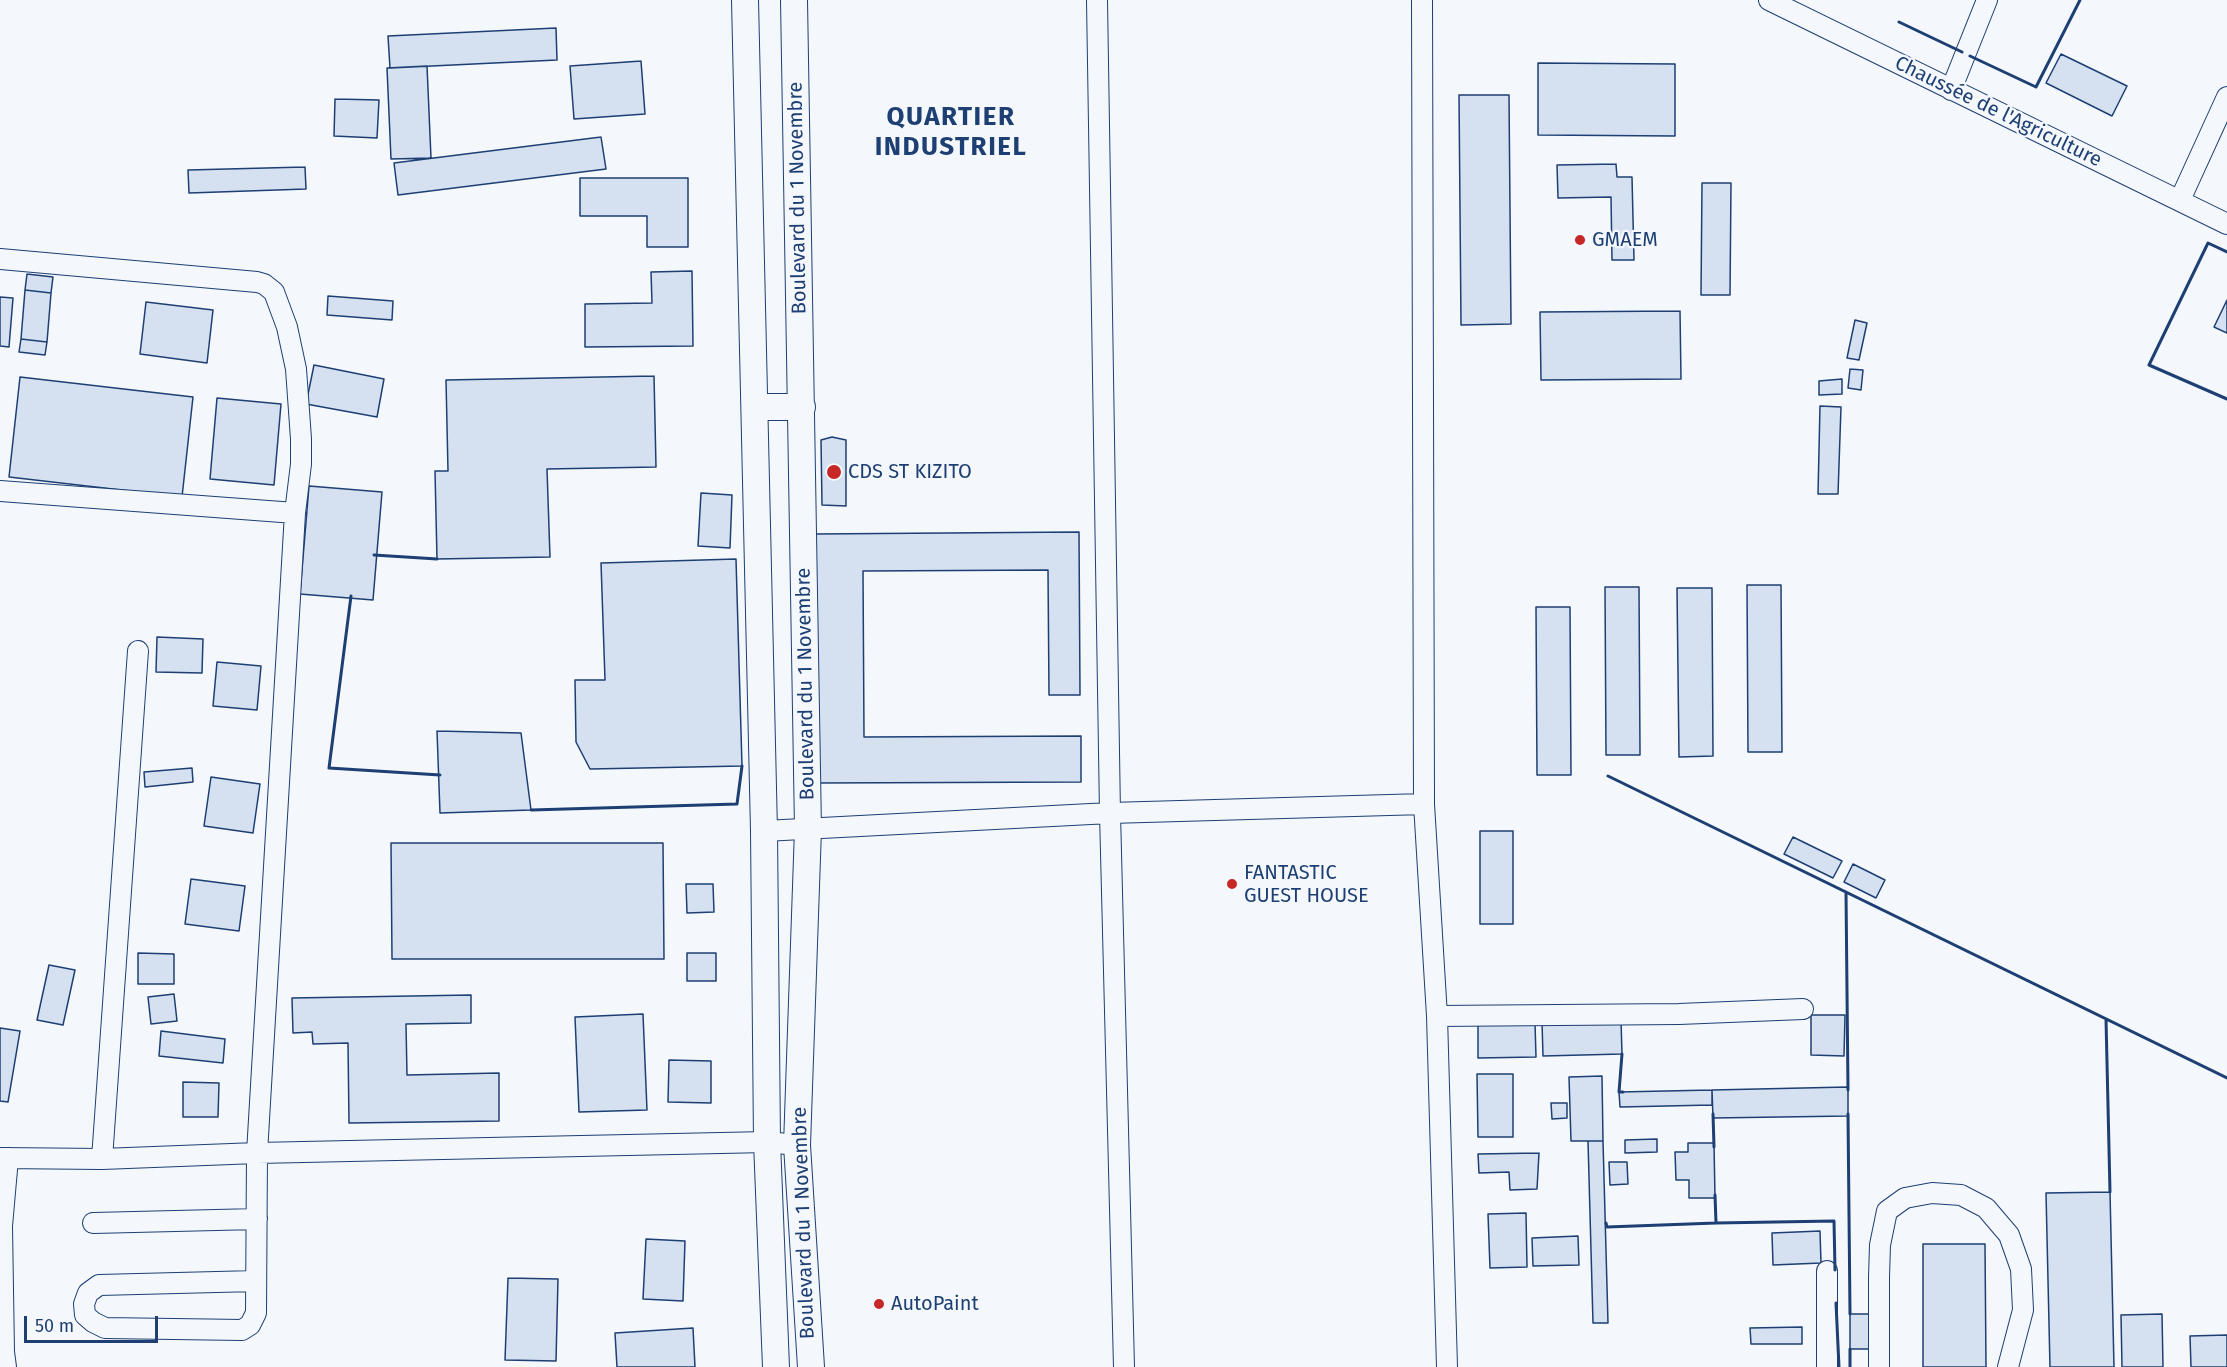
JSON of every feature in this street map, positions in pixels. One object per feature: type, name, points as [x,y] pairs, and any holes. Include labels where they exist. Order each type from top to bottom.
[{"type":"main road","name":"Boulevard du 1 Novembre","points":[[745,0],[764,831],[767,1142],[776,1367]]},
{"type":"main road","name":"Boulevard du 1 Novembre","points":[[794,0],[808,828],[797,1145],[811,1367]]},
{"type":"main road","points":[[755,407],[802,407]]},
{"type":"street","points":[[1097,0],[1110,813],[1124,1367]]},
{"type":"street","points":[[1422,0],[1424,804],[1437,1016],[1447,1367]]},
{"type":"street","name":"Chaussée de l'Agriculture","points":[[1769,0],[2227,224]]},
{"type":"street","points":[[1951,90],[1987,0]]},
{"type":"street","points":[[2180,200],[2227,97]]},
{"type":"street","points":[[0,259],[257,282],[274,292],[287,327],[296,369],[301,447],[295,513],[257,1153],[256,1313],[250,1325],[242,1330],[105,1328],[85,1315],[84,1304],[88,1293],[99,1285],[256,1281]]},
{"type":"street","points":[[0,491],[295,513]]},
{"type":"street","points":[[102,1159],[138,651]]},
{"type":"street","points":[[764,831],[1110,813],[1424,804]]},
{"type":"street","points":[[1437,1016],[1689,1013],[1803,1009]]},
{"type":"street","points":[[6,1367],[2,1226],[4,1158],[102,1159],[257,1153],[767,1142],[797,1145]]},
{"type":"street","points":[[1879,1367],[1879,1277],[1881,1245],[1887,1211],[1905,1198],[1932,1193],[1961,1195],[1986,1208],[2009,1235],[2021,1269],[2024,1310],[2008,1367]]},
{"type":"street","points":[[93,1223],[256,1219]]},
{"type":"street","points":[[1827,1271],[1827,1367]]},
{"type":"building","points":[[556,28],[557,60],[390,68],[388,36]]},
{"type":"building","points":[[2061,54],[2127,86],[2112,116],[2046,83]]},
{"type":"building","points":[[641,61],[645,114],[574,119],[570,66]]},
{"type":"building","points":[[1538,63],[1675,64],[1675,136],[1538,135]]},
{"type":"building","points":[[427,66],[431,158],[391,159],[387,68]]},
{"type":"building","points":[[1459,95],[1509,95],[1511,324],[1461,325]]},
{"type":"building","points":[[335,99],[379,100],[377,138],[334,136]]},
{"type":"building","points":[[601,137],[606,169],[398,195],[394,163]]},
{"type":"building","points":[[1616,164],[1617,177],[1632,177],[1634,260],[1612,260],[1611,197],[1558,198],[1557,165]]},
{"type":"building","points":[[305,167],[306,189],[189,193],[188,170]]},
{"type":"building","points":[[580,178],[688,178],[688,247],[647,247],[647,216],[580,216]]},
{"type":"building","points":[[1702,183],[1731,183],[1730,295],[1701,295]]},
{"type":"building","points":[[692,271],[693,346],[585,347],[585,304],[652,303],[651,272]]},
{"type":"building","points":[[27,274],[53,277],[51,293],[25,290]]},
{"type":"building","points":[[25,290],[51,293],[47,342],[21,339]]},
{"type":"building","points":[[328,296],[393,301],[392,320],[327,315]]},
{"type":"building","points":[[0,297],[13,298],[9,347],[0,346]]},
{"type":"building","points":[[2227,300],[2227,333],[2214,327]]},
{"type":"building","points":[[146,302],[213,310],[207,363],[140,354]]},
{"type":"building","points":[[1680,311],[1681,379],[1541,380],[1540,312]]},
{"type":"building","points":[[1855,320],[1867,323],[1859,360],[1847,358]]},
{"type":"building","points":[[21,339],[47,342],[45,355],[19,352]]},
{"type":"building","points":[[314,365],[384,379],[377,417],[306,404]]},
{"type":"building","points":[[1850,369],[1863,370],[1861,390],[1848,388]]},
{"type":"building","points":[[654,376],[656,467],[547,469],[550,557],[437,559],[435,471],[448,471],[446,380]]},
{"type":"building","points":[[20,377],[193,397],[182,497],[9,477]]},
{"type":"building","points":[[1842,379],[1842,394],[1819,395],[1819,381]]},
{"type":"building","points":[[217,398],[281,404],[274,485],[210,479]]},
{"type":"building","points":[[1820,406],[1841,407],[1838,494],[1818,494]]},
{"type":"building","name":"CDS ST KIZITO","points":[[832,437],[846,440],[846,506],[822,505],[821,440]]},
{"type":"building","points":[[309,486],[382,492],[373,600],[300,594]]},
{"type":"building","points":[[701,493],[732,495],[730,548],[698,546]]},
{"type":"building","points":[[1079,532],[1080,695],[1049,695],[1048,570],[863,571],[864,737],[1081,736],[1081,782],[818,783],[815,534]]},
{"type":"building","points":[[736,559],[742,766],[590,769],[576,742],[575,680],[605,680],[601,563]]},
{"type":"building","points":[[1747,585],[1781,585],[1782,752],[1748,752]]},
{"type":"building","points":[[1605,587],[1639,587],[1640,755],[1606,755]]},
{"type":"building","points":[[1677,588],[1712,588],[1713,756],[1679,757]]},
{"type":"building","points":[[1536,607],[1570,607],[1571,775],[1537,775]]},
{"type":"building","points":[[157,637],[203,639],[202,673],[156,672]]},
{"type":"building","points":[[217,662],[261,666],[257,710],[213,706]]},
{"type":"building","points":[[437,731],[521,733],[531,810],[440,813]]},
{"type":"building","points":[[192,768],[193,782],[145,787],[144,772]]},
{"type":"building","points":[[211,777],[260,784],[253,833],[204,826]]},
{"type":"building","points":[[1480,831],[1513,831],[1513,924],[1480,924]]},
{"type":"building","points":[[1793,837],[1842,861],[1833,878],[1784,854]]},
{"type":"building","points":[[391,843],[663,843],[664,959],[392,959]]},
{"type":"building","points":[[1853,864],[1885,880],[1876,898],[1844,882]]},
{"type":"building","points":[[191,879],[245,886],[239,931],[185,924]]},
{"type":"building","points":[[686,884],[713,884],[714,912],[687,913]]},
{"type":"building","points":[[138,953],[174,954],[174,984],[138,984]]},
{"type":"building","points":[[687,953],[716,953],[716,981],[687,981]]},
{"type":"building","points":[[49,965],[75,970],[63,1025],[37,1020]]},
{"type":"building","points":[[174,994],[177,1021],[151,1024],[148,997]]},
{"type":"building","points":[[471,995],[471,1023],[406,1024],[407,1075],[499,1073],[499,1121],[349,1123],[348,1043],[313,1044],[312,1032],[293,1033],[292,998]]},
{"type":"building","points":[[643,1014],[647,1110],[579,1112],[575,1017]]},
{"type":"building","points":[[1811,1015],[1845,1015],[1844,1056],[1811,1055]]},
{"type":"building","points":[[1621,1020],[1622,1054],[1543,1056],[1542,1022]]},
{"type":"building","points":[[1478,1023],[1535,1023],[1536,1057],[1478,1058]]},
{"type":"building","points":[[0,1028],[20,1031],[8,1102],[0,1101]]},
{"type":"building","points":[[161,1031],[225,1039],[223,1063],[159,1056]]},
{"type":"building","points":[[669,1060],[711,1061],[711,1103],[668,1102]]},
{"type":"building","points":[[1477,1074],[1513,1074],[1513,1137],[1478,1137]]},
{"type":"building","points":[[1602,1076],[1603,1141],[1571,1141],[1569,1077]]},
{"type":"building","points":[[183,1082],[219,1083],[218,1117],[183,1117]]},
{"type":"building","points":[[1848,1087],[1848,1116],[1713,1118],[1712,1090]]},
{"type":"building","points":[[1712,1090],[1712,1105],[1620,1107],[1619,1092]]},
{"type":"building","points":[[1551,1103],[1567,1103],[1567,1118],[1552,1119]]},
{"type":"building","points":[[1657,1139],[1657,1152],[1625,1153],[1625,1140]]},
{"type":"building","points":[[1588,1141],[1603,1141],[1608,1323],[1593,1323]]},
{"type":"building","points":[[1688,1143],[1714,1143],[1715,1198],[1689,1198],[1689,1180],[1676,1180],[1675,1152],[1688,1152]]},
{"type":"building","points":[[1539,1153],[1537,1189],[1510,1190],[1509,1172],[1479,1173],[1478,1154]]},
{"type":"building","points":[[1609,1162],[1627,1162],[1628,1184],[1610,1185]]},
{"type":"building","points":[[2110,1192],[2114,1367],[2050,1367],[2046,1193]]},
{"type":"building","points":[[1526,1213],[1527,1267],[1490,1268],[1488,1214]]},
{"type":"building","points":[[1820,1231],[1821,1263],[1773,1265],[1772,1233]]},
{"type":"building","points":[[1578,1236],[1579,1265],[1533,1266],[1532,1238]]},
{"type":"building","points":[[646,1239],[685,1241],[683,1301],[643,1299]]},
{"type":"building","points":[[1923,1244],[1985,1244],[1986,1367],[1923,1367]]},
{"type":"building","points":[[508,1278],[558,1279],[556,1361],[505,1360]]},
{"type":"building","points":[[1850,1314],[1873,1314],[1874,1349],[1850,1349]]},
{"type":"building","points":[[2162,1314],[2163,1367],[2122,1367],[2121,1315]]},
{"type":"building","points":[[1802,1327],[1802,1344],[1751,1344],[1750,1328]]},
{"type":"building","points":[[693,1328],[695,1367],[617,1367],[615,1333]]},
{"type":"building","points":[[2227,1335],[2227,1367],[2191,1367],[2190,1336]]},
{"type":"wall","points":[[1970,56],[2036,87],[2080,0]]},
{"type":"wall","points":[[1899,22],[1962,52]]},
{"type":"wall","points":[[2227,252],[2208,243],[2149,365],[2227,399]]},
{"type":"wall","points":[[374,555],[437,559]]},
{"type":"wall","points":[[351,596],[329,768],[440,775]]},
{"type":"wall","points":[[531,810],[737,804],[742,766]]},
{"type":"wall","points":[[1608,776],[2227,1078]]},
{"type":"wall","points":[[1846,892],[1848,1090]]},
{"type":"wall","points":[[2106,1019],[2110,1192]]},
{"type":"wall","points":[[1622,1054],[1619,1092],[1623,1092]]},
{"type":"wall","points":[[1713,1114],[1714,1147]]},
{"type":"wall","points":[[1848,1114],[1850,1314]]},
{"type":"wall","points":[[1715,1195],[1716,1223],[1834,1221],[1835,1270]]},
{"type":"wall","points":[[1606,1223],[1607,1227],[1716,1223]]},
{"type":"wall","points":[[1836,1303],[1839,1367]]},
{"type":"wall","points":[[1850,1349],[1850,1367]]},
{"type":"place","name":"GMAEM","points":[[1580,240]]},
{"type":"place","name":"CDS ST KIZITO","points":[[834,472]]},
{"type":"place","name":"FANTASTIC GUEST HOUSE","points":[[1232,884]]},
{"type":"place","name":"AutoPaint","points":[[879,1304]]},
{"type":"district","name":"QUARTIER INDUSTRIEL","points":[[951,133]]}]
